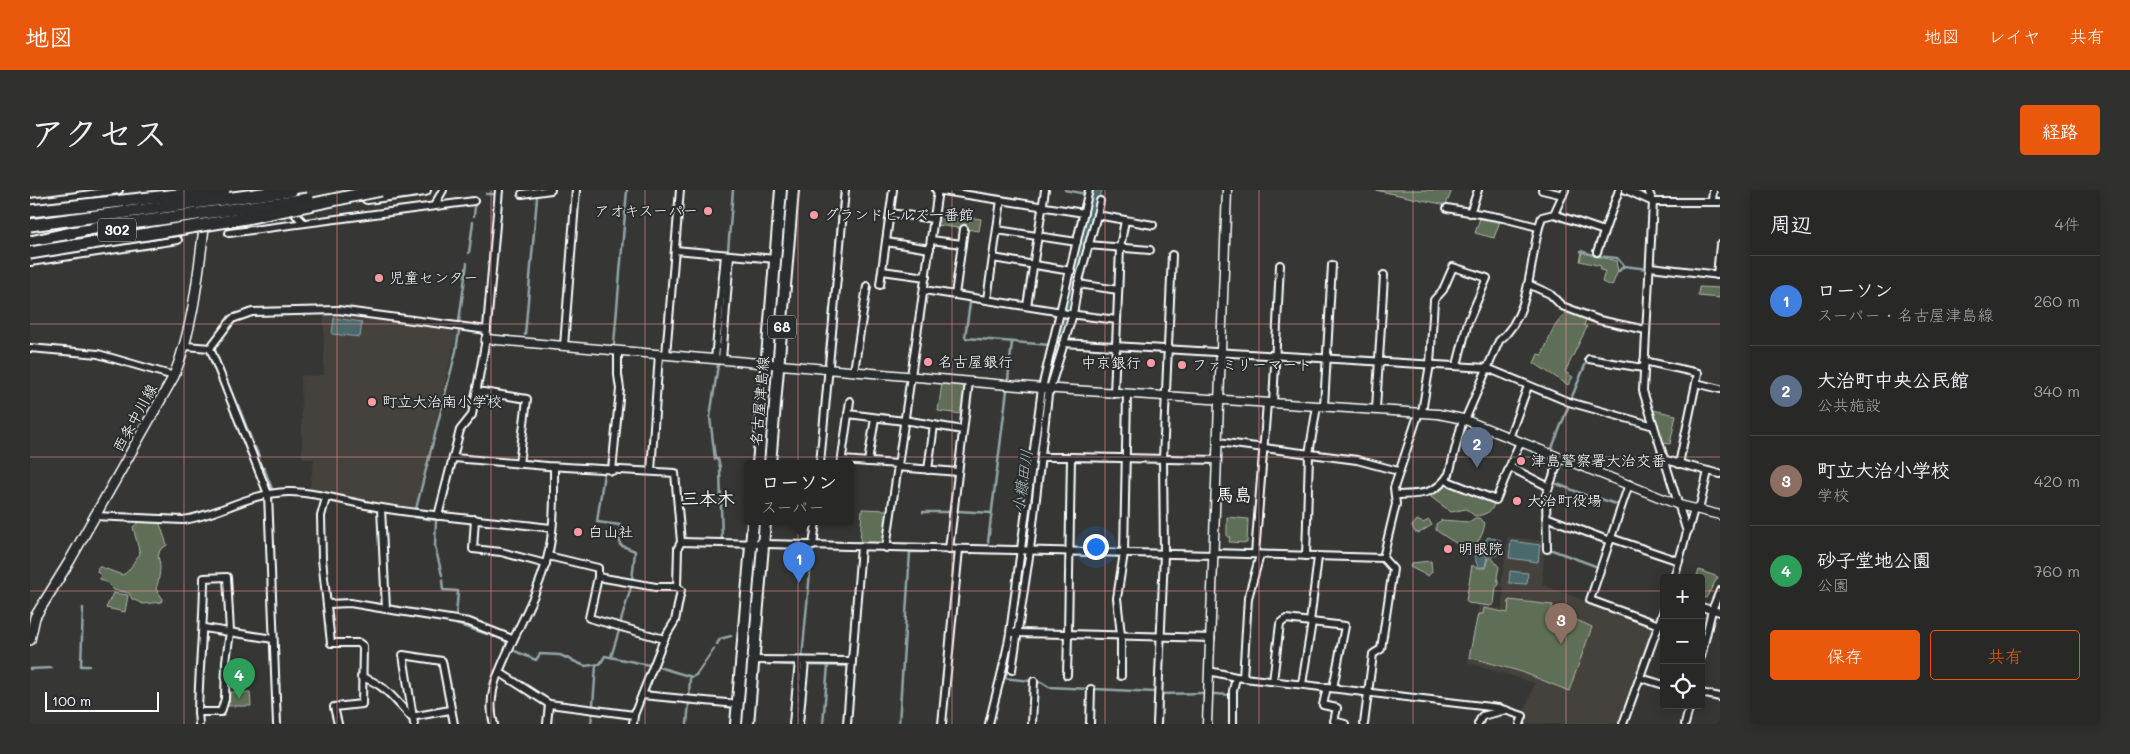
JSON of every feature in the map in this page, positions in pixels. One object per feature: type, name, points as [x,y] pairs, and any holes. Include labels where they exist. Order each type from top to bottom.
[{"type":"highway","points":[[30,211],[224,190]]},
{"type":"highway","points":[[30,224],[292,190]]},
{"type":"highway","points":[[30,237],[372,190]]},
{"type":"highway","points":[[30,253],[246,218],[381,190]]},
{"type":"highway","points":[[30,242],[94,228]]},
{"type":"main road","name":"302","points":[[30,218],[96,210],[208,192],[244,190]]},
{"type":"main road","name":"302","points":[[30,242],[426,190]]},
{"type":"main road","name":"名古屋津島線","points":[[758,460],[781,190]]},
{"type":"main road","name":"名古屋津島線","points":[[770,460],[793,190]]},
{"type":"main road","name":"西条中川線","points":[[30,640],[33,617],[94,516],[174,376],[186,346],[199,280],[208,192]]},
{"type":"main road","points":[[736,724],[753,525]]},
{"type":"main road","points":[[748,724],[765,525]]},
{"type":"street","points":[[30,202],[119,190]]},
{"type":"street","points":[[434,206],[443,190]]},
{"type":"street","points":[[438,516],[460,430],[472,415],[477,390],[487,334],[499,190]]},
{"type":"street","points":[[522,194],[551,190]]},
{"type":"street","points":[[564,346],[576,190]]},
{"type":"street","points":[[651,470],[680,190]]},
{"type":"street","points":[[820,460],[845,190]]},
{"type":"street","points":[[880,284],[893,190]]},
{"type":"street","points":[[886,548],[938,190],[1084,214]]},
{"type":"street","points":[[1027,306],[1045,190]]},
{"type":"street","points":[[1207,724],[1228,190]]},
{"type":"street","points":[[1470,213],[1478,190]]},
{"type":"street","points":[[1542,190],[1564,192],[1554,214]]},
{"type":"street","points":[[1596,252],[1619,190]]},
{"type":"street","points":[[1626,190],[1653,202],[1720,202]]},
{"type":"street","points":[[1648,190],[1653,202],[1643,390],[1688,532]]},
{"type":"street","points":[[1712,201],[1713,190]]},
{"type":"street","points":[[1012,670],[1014,633],[1041,457],[1046,388],[1063,343],[1071,271],[1089,192]]},
{"type":"street","points":[[69,197],[96,210]]},
{"type":"street","points":[[987,300],[1002,200]]},
{"type":"street","points":[[229,233],[474,201]]},
{"type":"street","points":[[1026,550],[1046,388],[1066,313],[1078,284],[1100,201]]},
{"type":"street","points":[[288,208],[304,223]]},
{"type":"street","points":[[1446,208],[1502,218],[1538,228]]},
{"type":"street","points":[[890,213],[934,219]]},
{"type":"street","points":[[1396,496],[1430,493],[1449,474],[1464,420],[1499,340],[1508,333],[1517,316],[1528,284],[1538,228],[1542,217],[1554,214],[1604,231]]},
{"type":"street","points":[[1097,215],[1153,225]]},
{"type":"street","points":[[1114,394],[1120,248],[1125,220]]},
{"type":"street","points":[[97,252],[137,228]]},
{"type":"street","points":[[955,295],[964,229]]},
{"type":"street","points":[[997,230],[1077,242]]},
{"type":"street","points":[[30,262],[178,240]]},
{"type":"street","points":[[931,240],[962,244]]},
{"type":"street","points":[[886,242],[930,248]]},
{"type":"street","points":[[1650,268],[1718,275],[1720,245]]},
{"type":"street","points":[[1088,246],[1150,250]]},
{"type":"street","points":[[675,250],[776,259]]},
{"type":"street","points":[[719,360],[728,255]]},
{"type":"street","points":[[1157,724],[1164,554],[1163,459],[1172,255]]},
{"type":"street","points":[[993,258],[1071,271]]},
{"type":"street","points":[[1234,724],[1233,691],[1240,677],[1248,598],[1257,555],[1263,448],[1275,355],[1280,265]]},
{"type":"street","points":[[1306,556],[1309,454],[1321,406],[1327,358],[1332,265]]},
{"type":"street","points":[[1383,558],[1396,504],[1394,488],[1398,470],[1420,412],[1430,364],[1434,300],[1443,290],[1453,267],[1487,278],[1468,322],[1457,366]]},
{"type":"street","points":[[882,271],[926,277]]},
{"type":"street","points":[[1376,409],[1384,275]]},
{"type":"street","points":[[1078,284],[1118,290]]},
{"type":"street","points":[[1528,284],[1550,294],[1562,306],[1599,320],[1646,330]]},
{"type":"street","points":[[854,372],[867,286]]},
{"type":"street","points":[[924,290],[1117,320]]},
{"type":"street","points":[[210,348],[232,319],[252,312],[338,310],[564,346],[1114,394],[1420,412],[1464,420],[1679,505],[1720,515]]},
{"type":"street","points":[[1063,343],[1487,368],[1569,402],[1654,426]]},
{"type":"street","points":[[186,346],[210,348]]},
{"type":"street","points":[[30,348],[98,354],[174,376]]},
{"type":"street","points":[[210,348],[268,494],[277,724]]},
{"type":"street","points":[[612,470],[620,389],[618,351]]},
{"type":"street","points":[[1589,359],[1644,364],[1698,373],[1679,464]]},
{"type":"street","points":[[949,549],[969,382]]},
{"type":"street","points":[[1696,383],[1720,388]]},
{"type":"street","points":[[1509,438],[1528,386]]},
{"type":"street","points":[[477,390],[526,399],[519,464]]},
{"type":"street","points":[[1121,676],[1121,635],[1117,598],[1124,553],[1127,394]]},
{"type":"street","points":[[841,460],[850,401]]},
{"type":"street","points":[[848,414],[964,430]]},
{"type":"street","points":[[868,462],[875,418]]},
{"type":"street","points":[[928,470],[934,425]]},
{"type":"street","points":[[1218,442],[1357,460],[1398,470]]},
{"type":"street","points":[[1445,480],[1496,500],[1520,442]]},
{"type":"street","points":[[1041,457],[1217,460]]},
{"type":"street","points":[[1067,675],[1071,457]]},
{"type":"street","points":[[454,458],[554,467],[651,470],[675,473],[681,542],[678,548],[677,588]]},
{"type":"street","points":[[1547,549],[1546,495],[1560,458]]},
{"type":"street","points":[[1666,460],[1720,474]]},
{"type":"street","points":[[854,462],[958,472]]},
{"type":"street","points":[[494,724],[491,715],[495,680],[512,638],[530,606],[548,556],[554,467]]},
{"type":"street","points":[[1510,467],[1549,487]]},
{"type":"street","points":[[1675,574],[1708,471]]},
{"type":"street","points":[[1629,484],[1590,600],[1659,625]]},
{"type":"street","points":[[94,516],[182,520],[195,518],[239,501],[268,494],[291,492],[438,516],[551,528]]},
{"type":"street","points":[[326,498],[320,518],[322,559],[331,643],[359,643],[363,646],[362,704],[334,707],[338,724]]},
{"type":"street","points":[[381,508],[386,608]]},
{"type":"street","points":[[1546,517],[1679,561]]},
{"type":"street","points":[[475,519],[473,549],[501,552],[546,564]]},
{"type":"street","points":[[814,546],[816,525]]},
{"type":"street","points":[[681,542],[1383,558],[1393,569],[1381,649],[1374,654],[1364,724]]},
{"type":"street","points":[[847,724],[862,547]]},
{"type":"street","points":[[942,724],[959,549]]},
{"type":"street","points":[[548,556],[598,568],[598,577],[589,618],[664,639]]},
{"type":"street","points":[[1302,684],[1318,557]]},
{"type":"street","points":[[198,712],[221,712],[225,699],[226,661],[230,632],[227,577],[204,578],[204,628],[200,656],[198,712],[199,724]]},
{"type":"street","points":[[598,577],[656,588],[677,588],[681,590],[678,612],[664,639],[634,715],[633,724]]},
{"type":"street","points":[[1705,640],[1712,610],[1720,591]]},
{"type":"street","points":[[328,604],[350,603],[468,622],[512,638]]},
{"type":"street","points":[[1705,608],[1720,612]]},
{"type":"street","points":[[1273,681],[1280,624],[1286,619],[1345,626],[1330,688],[1323,705],[1337,708],[1334,721],[1345,724]]},
{"type":"street","points":[[1623,724],[1661,619]]},
{"type":"street","points":[[204,628],[273,639]]},
{"type":"street","points":[[1014,633],[1161,635],[1211,638]]},
{"type":"street","points":[[989,724],[1000,678],[1014,633]]},
{"type":"street","points":[[414,724],[411,717],[403,654],[442,661],[454,724]]},
{"type":"street","points":[[753,660],[852,661]]},
{"type":"street","points":[[793,724],[802,661]]},
{"type":"street","points":[[799,724],[802,661]]},
{"type":"street","points":[[1209,671],[1240,677],[1506,710],[1523,716],[1520,724]]},
{"type":"street","points":[[499,672],[549,704],[634,715]]},
{"type":"street","points":[[361,677],[374,680],[385,688],[411,717]]},
{"type":"street","points":[[1641,678],[1660,684]]},
{"type":"street","points":[[1032,724],[1034,681]]},
{"type":"street","points":[[1090,724],[1092,690]]},
{"type":"street","points":[[1705,694],[1720,697]]},
{"type":"street","points":[[642,695],[737,704]]},
{"type":"street","points":[[547,724],[549,704]]},
{"type":"street","points":[[1685,724],[1689,709]]},
{"type":"street","points":[[411,717],[450,710]]},
{"type":"street","points":[[1478,724],[1482,716],[1506,710]]},
{"type":"shaded area","name":"町立大治南小学校","points":[[324,313],[370,317],[370,319],[443,329],[457,333],[415,509],[309,493],[314,459],[302,458],[301,376],[324,375]]},
{"type":"shaded area","points":[[1508,537],[1545,541],[1542,585],[1655,626],[1621,724],[1522,724],[1535,683],[1468,663],[1479,605],[1502,609],[1504,587],[1501,586]]},
{"type":"green space","points":[[1375,190],[1452,190],[1446,205]]},
{"type":"green space","points":[[939,213],[981,219],[979,231],[937,225]]},
{"type":"green space","points":[[1480,218],[1500,221],[1494,238],[1475,233]]},
{"type":"green space","points":[[1582,252],[1616,261],[1618,271],[1612,286],[1602,282],[1605,271],[1600,270],[1601,266],[1580,261]]},
{"type":"green space","points":[[1699,287],[1720,288],[1720,298],[1698,296]]},
{"type":"green space","points":[[1566,312],[1587,318],[1584,325],[1587,327],[1565,372],[1573,377],[1568,385],[1534,363],[1538,354],[1542,355],[1554,327]]},
{"type":"green space","points":[[942,384],[964,386],[961,414],[938,411]]},
{"type":"green space","points":[[1653,410],[1676,415],[1670,444],[1662,443]]},
{"type":"green space","points":[[1447,483],[1494,503],[1492,509],[1482,515],[1475,516],[1466,509],[1451,512],[1431,497],[1432,494]]},
{"type":"green space","points":[[862,509],[889,510],[884,542],[881,544],[860,544]]},
{"type":"green space","points":[[1227,517],[1248,519],[1247,543],[1229,542],[1230,537],[1227,537]]},
{"type":"green space","points":[[1479,518],[1485,523],[1480,538],[1470,550],[1436,530],[1436,524],[1442,520],[1469,522]]},
{"type":"green space","points":[[1417,520],[1423,523],[1429,520],[1432,525],[1419,533],[1415,532],[1412,526]]},
{"type":"green space","points":[[140,521],[159,521],[167,545],[160,550],[158,557],[160,568],[156,589],[163,599],[161,602],[143,604],[132,599],[129,593],[114,590],[100,579],[101,575],[97,572],[98,567],[122,575],[128,571],[140,554],[133,527]]},
{"type":"green space","points":[[1488,558],[1492,558],[1499,567],[1497,577],[1499,585],[1496,587],[1494,604],[1490,606],[1468,603],[1466,601],[1472,565],[1477,568],[1485,568]]},
{"type":"green space","points":[[1431,561],[1432,572],[1428,576],[1410,567],[1411,563]]},
{"type":"green space","points":[[1699,570],[1718,577],[1706,598],[1705,574],[1698,574]]},
{"type":"green space","points":[[113,593],[128,595],[125,612],[106,608]]},
{"type":"green space","points":[[1509,600],[1553,605],[1549,615],[1570,622],[1572,618],[1592,627],[1569,691],[1522,672],[1469,657],[1478,614],[1483,614],[1484,608],[1508,613]]},
{"type":"green space","points":[[228,692],[250,692],[251,706],[228,706]]},
{"type":"water","points":[[1092,190],[1102,190],[1085,244],[1069,316],[1048,387],[1045,386],[1064,315]]},
{"type":"water","points":[[334,318],[362,322],[360,337],[332,334]]},
{"type":"water","points":[[1488,537],[1500,540],[1500,551],[1497,555],[1487,556],[1485,567],[1478,567],[1474,556]]},
{"type":"water","points":[[1511,541],[1540,545],[1538,562],[1509,558]]},
{"type":"water","points":[[1510,571],[1528,573],[1527,584],[1509,583]]},
{"type":"waterway","points":[[614,344],[627,190]]},
{"type":"waterway","points":[[728,251],[733,190]]},
{"type":"waterway","points":[[836,247],[841,190]]},
{"type":"waterway","points":[[1065,190],[1086,194]]},
{"type":"waterway","points":[[486,194],[493,194]]},
{"type":"waterway","points":[[525,335],[537,198]]},
{"type":"waterway","points":[[474,216],[475,206]]},
{"type":"waterway","points":[[469,253],[473,222]]},
{"type":"waterway","points":[[1581,251],[1596,256],[1617,258],[1624,266]]},
{"type":"waterway","points":[[834,267],[835,255]]},
{"type":"waterway","points":[[459,321],[467,263]]},
{"type":"waterway","points":[[1619,271],[1624,266],[1648,269]]},
{"type":"waterway","points":[[833,277],[834,273]]},
{"type":"waterway","points":[[1694,275],[1720,278]]},
{"type":"waterway","points":[[832,290],[833,282]]},
{"type":"waterway","points":[[970,303],[966,338],[1050,345]]},
{"type":"waterway","points":[[829,321],[830,309]]},
{"type":"waterway","points":[[416,509],[456,351],[459,331]]},
{"type":"waterway","points":[[825,364],[828,331]]},
{"type":"waterway","points":[[1008,380],[1012,342]]},
{"type":"waterway","points":[[1461,361],[1465,346]]},
{"type":"waterway","points":[[615,357],[617,386]]},
{"type":"waterway","points":[[1560,395],[1571,399],[1586,363]]},
{"type":"waterway","points":[[718,365],[710,417],[715,459],[718,459],[720,467],[722,541]]},
{"type":"waterway","points":[[823,395],[825,374]]},
{"type":"waterway","points":[[988,542],[1007,390]]},
{"type":"waterway","name":"小糠田川","points":[[1003,679],[1008,671],[1025,559],[1045,391]]},
{"type":"waterway","points":[[238,405],[252,441]]},
{"type":"waterway","points":[[1552,448],[1569,405]]},
{"type":"waterway","points":[[608,467],[613,434]]},
{"type":"waterway","points":[[255,447],[259,456]]},
{"type":"waterway","points":[[264,468],[272,489]]},
{"type":"waterway","points":[[604,473],[597,522],[620,525],[620,545],[635,551],[632,581]]},
{"type":"waterway","points":[[1557,484],[1598,500],[1598,498],[1619,505]]},
{"type":"waterway","points":[[958,511],[992,513]]},
{"type":"waterway","points":[[923,512],[950,512]]},
{"type":"waterway","points":[[414,517],[436,520],[435,546],[442,575]]},
{"type":"waterway","points":[[1552,550],[1598,567]]},
{"type":"waterway","points":[[802,658],[812,551]]},
{"type":"waterway","points":[[899,724],[910,552],[924,552]]},
{"type":"waterway","points":[[940,553],[955,553]]},
{"type":"waterway","points":[[963,553],[972,553]]},
{"type":"waterway","points":[[982,553],[1001,553]]},
{"type":"waterway","points":[[1008,553],[1019,553]]},
{"type":"waterway","points":[[442,580],[443,590],[458,591],[456,616]]},
{"type":"waterway","points":[[620,624],[632,584]]},
{"type":"waterway","points":[[83,608],[81,666],[89,666]]},
{"type":"waterway","points":[[456,624],[487,634]]},
{"type":"waterway","points":[[611,657],[620,627]]},
{"type":"waterway","points":[[717,644],[720,639],[731,636]]},
{"type":"waterway","points":[[499,638],[506,641],[506,647]]},
{"type":"waterway","points":[[510,649],[536,660],[540,654],[560,655],[585,666],[600,664],[605,656],[649,665]]},
{"type":"waterway","points":[[655,666],[692,677],[696,675],[714,649]]},
{"type":"waterway","points":[[767,664],[795,665]]},
{"type":"waterway","points":[[808,665],[850,666]]},
{"type":"waterway","points":[[823,724],[828,665]]},
{"type":"waterway","points":[[593,705],[596,666]]},
{"type":"waterway","points":[[30,669],[52,668]]},
{"type":"waterway","points":[[689,697],[690,677]]},
{"type":"waterway","points":[[1003,678],[1031,681]]},
{"type":"waterway","points":[[1036,683],[1041,682],[1049,687],[1090,689]]},
{"type":"waterway","points":[[1095,689],[1155,692]]},
{"type":"waterway","points":[[1161,694],[1203,693]]},
{"type":"waterway","points":[[1214,694],[1231,695]]},
{"type":"waterway","name":"小糠田川","points":[[992,724],[998,701]]},
{"type":"waterway","points":[[687,724],[689,703]]},
{"type":"waterway","points":[[591,724],[592,714]]},
{"type":"place","name":"アオキスーパー","points":[[708,211]]},
{"type":"place","name":"グランドヒルズ一番館","points":[[814,215]]},
{"type":"place","name":"児童センター","points":[[379,278]]},
{"type":"place","name":"名古屋銀行","points":[[928,362]]},
{"type":"place","name":"中京銀行","points":[[1151,363]]},
{"type":"place","name":"ファミリーマート","points":[[1182,365]]},
{"type":"place","name":"町立大治南小学校","points":[[372,402]]},
{"type":"place","name":"津島警察署大治交番","points":[[1521,461]]},
{"type":"place","name":"大治町中央公民館","points":[[1477,468]]},
{"type":"place","name":"大治町役場","points":[[1517,501]]},
{"type":"place","name":"白山社","points":[[578,532]]},
{"type":"place","name":"明眼院","points":[[1448,549]]},
{"type":"place","name":"ローソン","points":[[799,583]]},
{"type":"place","name":"町立大治小学校","points":[[1561,644]]},
{"type":"place","name":"砂子堂地公園","points":[[239,699]]},
{"type":"district","name":"馬島","points":[[1234,495]]},
{"type":"district","name":"三本木","points":[[708,499]]}]
